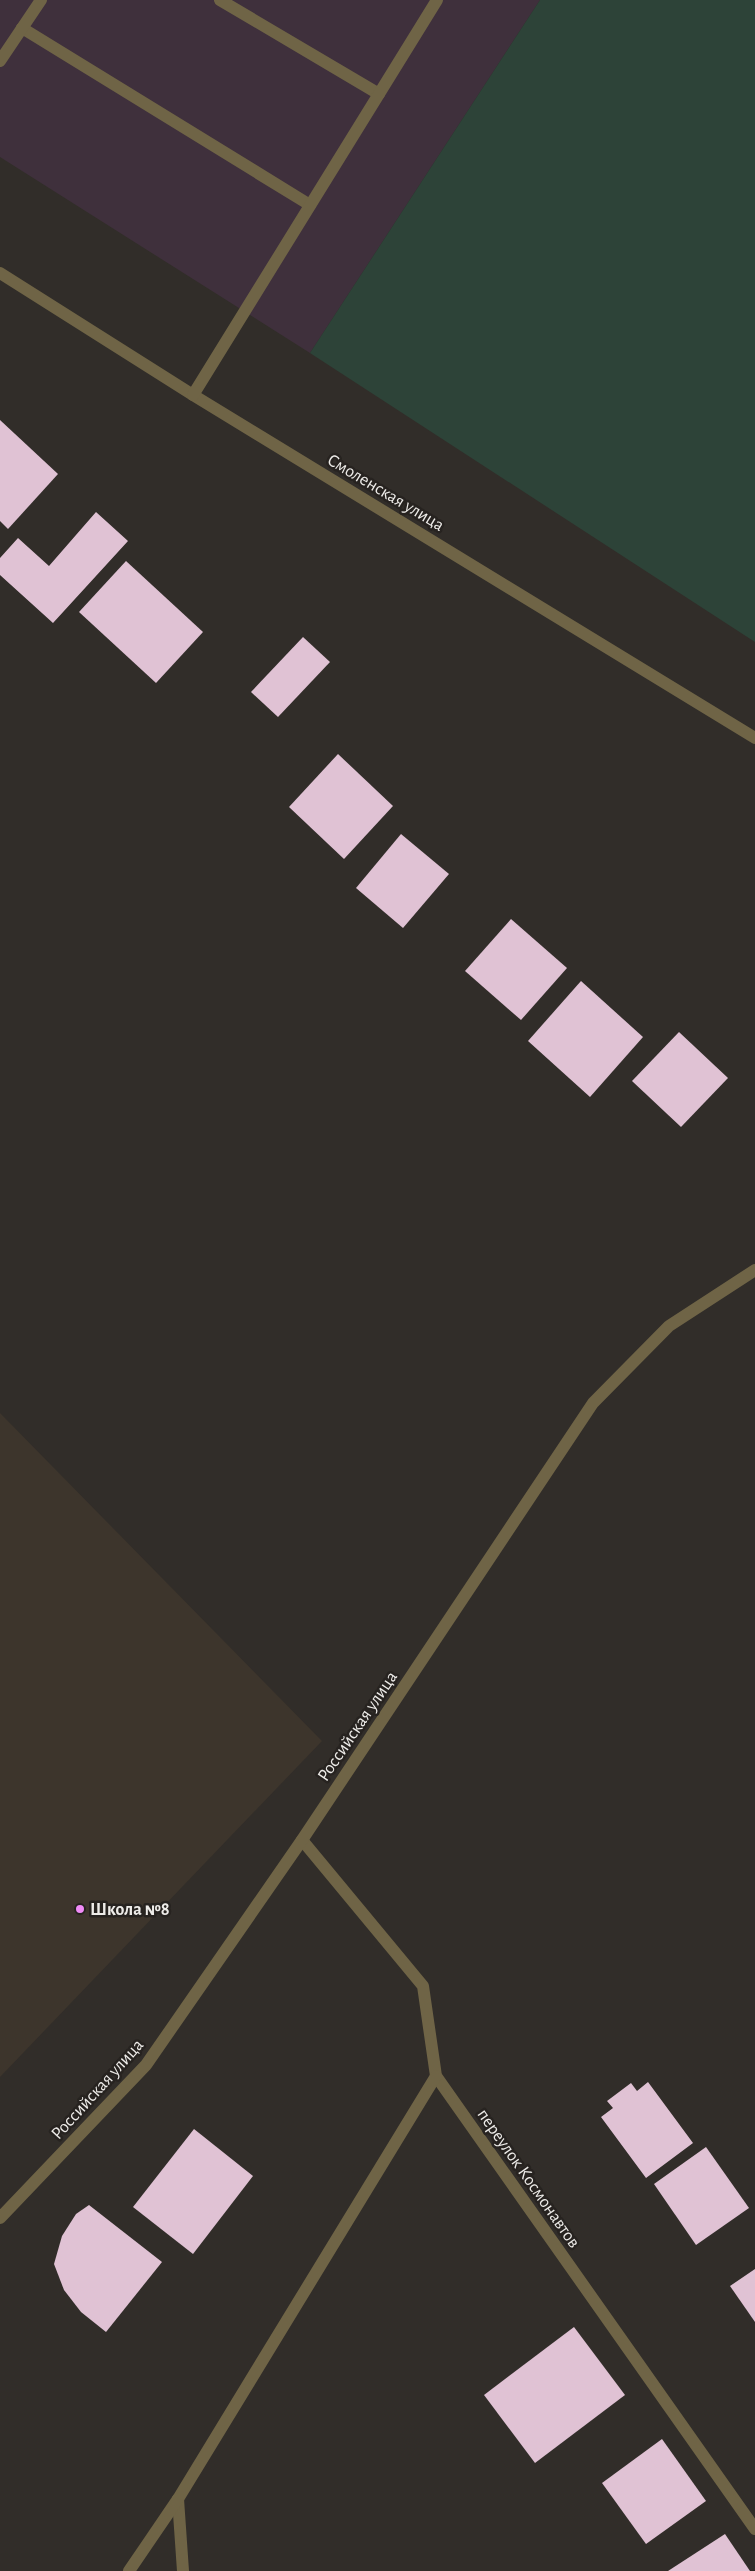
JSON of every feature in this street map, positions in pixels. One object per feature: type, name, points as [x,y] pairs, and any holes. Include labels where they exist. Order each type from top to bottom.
[{"type":"street","points":[[0,61],[41,0]]},
{"type":"street","points":[[220,0],[379,94]]},
{"type":"street","points":[[193,395],[437,0]]},
{"type":"street","points":[[22,28],[310,205]]},
{"type":"street","name":"Смоленская улица","points":[[0,273],[193,395],[755,738]]},
{"type":"street","name":"Российская улица","points":[[0,2218],[146,2065],[302,1840],[593,1403],[669,1326],[755,1270]]},
{"type":"street","name":"переулок Космонавтов","points":[[302,1840],[423,1986],[436,2076],[755,2529]]},
{"type":"street","points":[[128,2571],[178,2499],[436,2076]]},
{"type":"street","points":[[178,2499],[182,2571]]},
{"type":"shaded area","points":[[0,0],[540,0],[310,353],[0,157]]},
{"type":"shaded area","name":"Школа №8","points":[[0,1413],[322,1741],[0,2077]]},
{"type":"green space","points":[[540,0],[755,0],[755,642],[310,353]]},
{"type":"building","points":[[0,420],[58,474],[8,529],[0,521]]},
{"type":"building","points":[[96,512],[128,541],[53,623],[0,575],[0,558],[18,538],[49,566]]},
{"type":"building","points":[[126,561],[203,632],[156,683],[79,612]]},
{"type":"building","points":[[303,637],[330,662],[278,717],[251,692]]},
{"type":"building","points":[[338,754],[393,806],[344,859],[289,807]]},
{"type":"building","points":[[401,834],[449,874],[403,928],[356,888]]},
{"type":"building","points":[[511,919],[567,968],[521,1020],[465,971]]},
{"type":"building","points":[[581,981],[643,1037],[590,1097],[528,1041]]},
{"type":"building","points":[[679,1032],[728,1078],[681,1127],[632,1081]]},
{"type":"building","points":[[648,2082],[693,2143],[646,2178],[601,2117],[613,2108],[607,2101],[631,2083],[637,2091]]},
{"type":"building","points":[[194,2129],[253,2176],[193,2254],[133,2207]]},
{"type":"building","points":[[706,2147],[749,2208],[696,2245],[654,2184]]},
{"type":"building","points":[[89,2205],[162,2262],[106,2332],[81,2312],[64,2290],[54,2264],[62,2236],[76,2214]]},
{"type":"building","points":[[755,2269],[755,2322],[730,2286]]},
{"type":"building","points":[[574,2327],[625,2395],[535,2463],[484,2395]]},
{"type":"building","points":[[662,2439],[706,2501],[646,2544],[602,2483]]},
{"type":"building","points":[[725,2534],[750,2571],[668,2571]]},
{"type":"place","name":"Школа №8","points":[[80,1909]]}]
